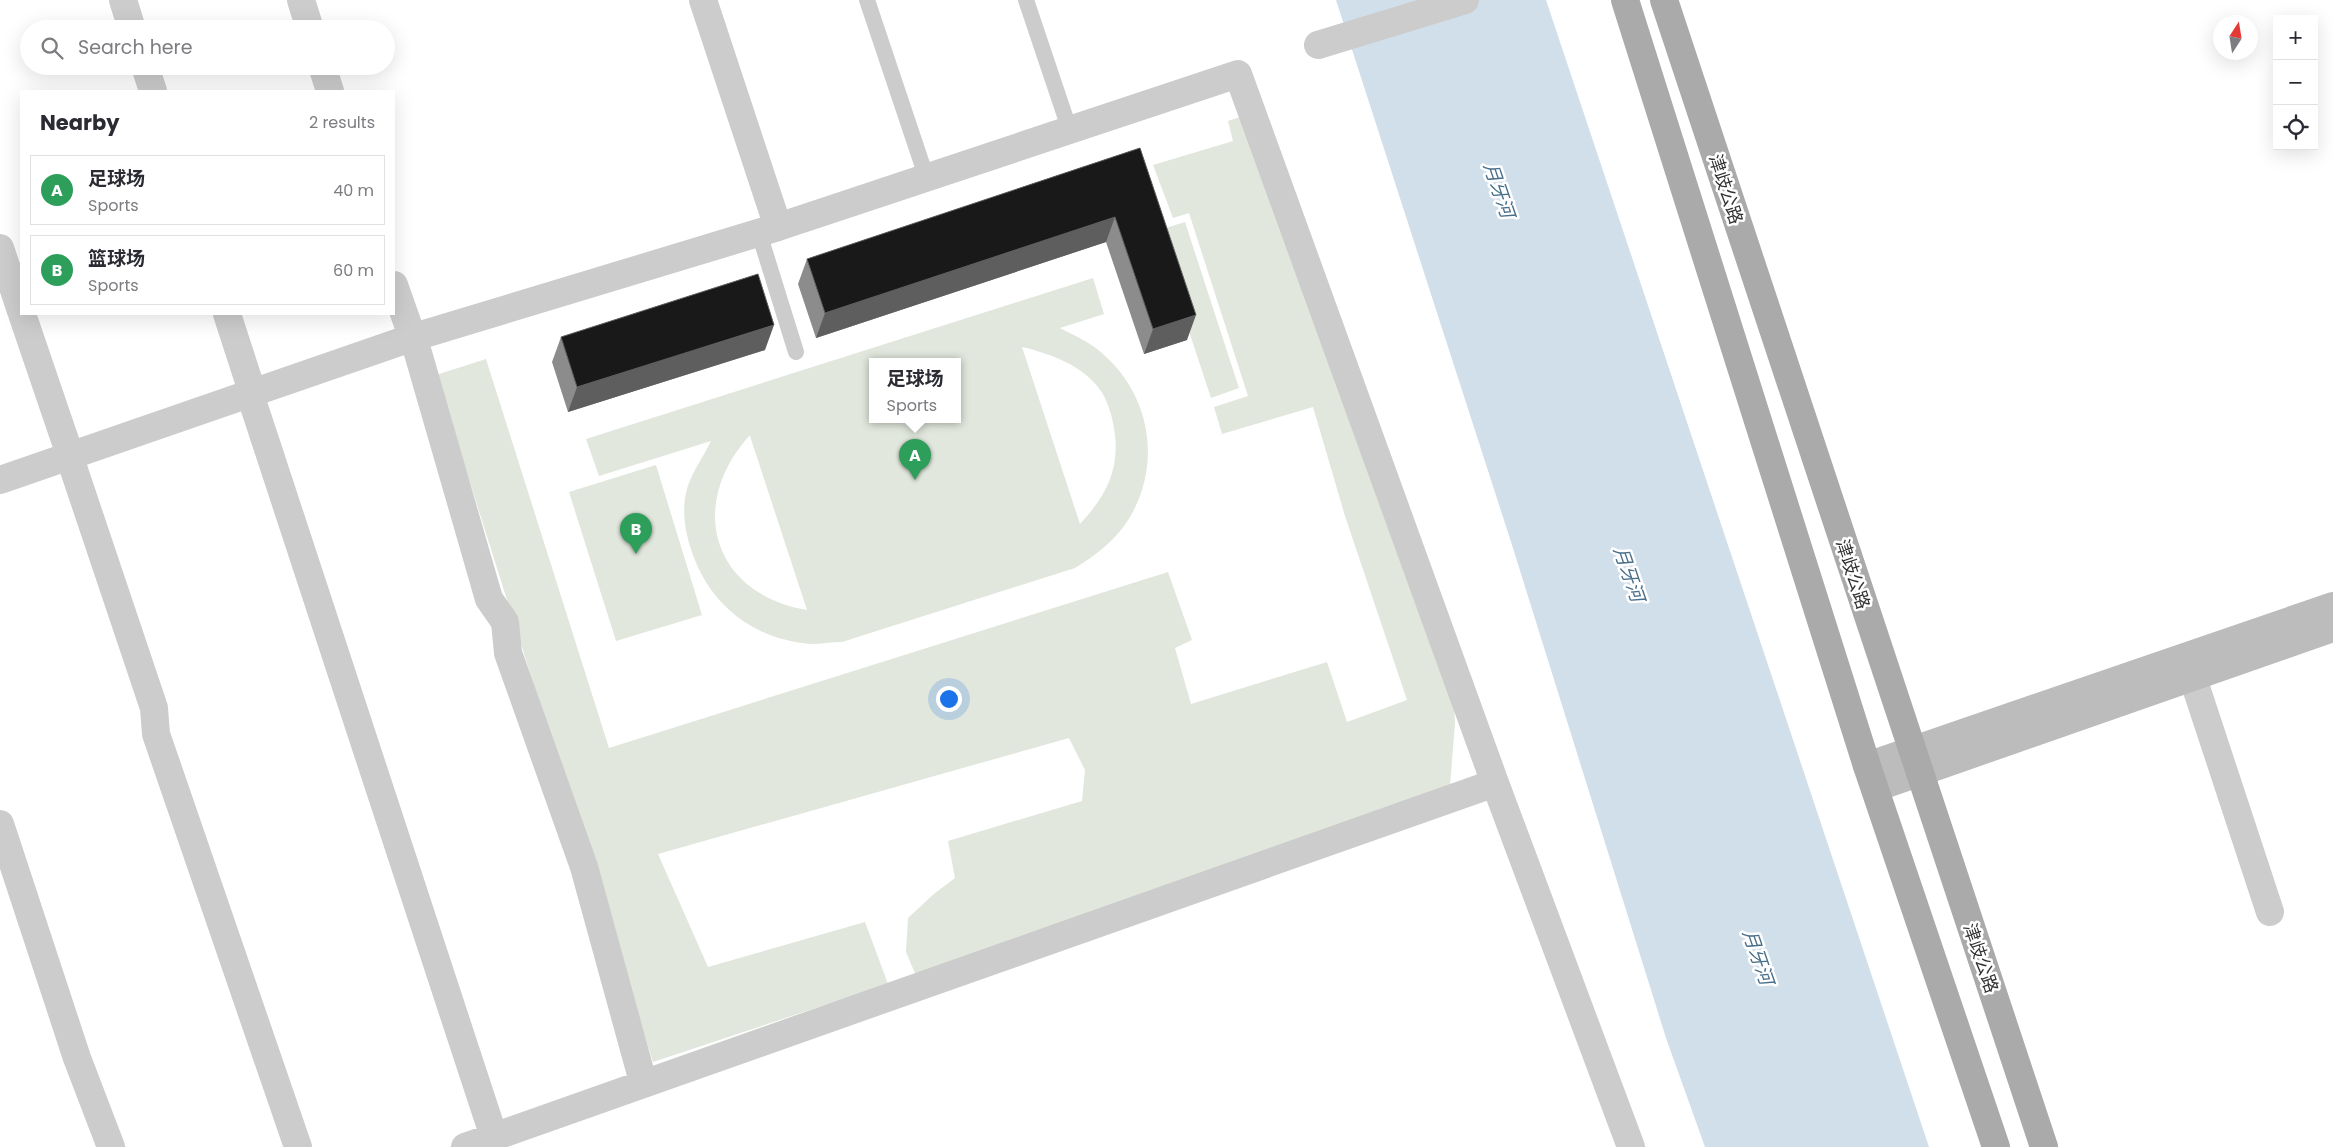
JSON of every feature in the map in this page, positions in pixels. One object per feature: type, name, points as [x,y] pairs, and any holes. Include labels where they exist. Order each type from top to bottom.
[{"type":"main road","points":[[1625,0],[1871,777],[1996,1147]]},
{"type":"main road","name":"津歧公路","points":[[1664,0],[2044,1147]]},
{"type":"main road","points":[[1871,777],[2190,666],[2333,606]]},
{"type":"main road","points":[[2190,666],[2333,628]]},
{"type":"street","points":[[123,0],[129,20]]},
{"type":"street","points":[[301,0],[307,20]]},
{"type":"street","points":[[703,0],[769,230]]},
{"type":"street","points":[[1318,45],[1464,0]]},
{"type":"street","points":[[0,480],[411,338],[769,230],[1238,74],[1495,783],[1631,1147]]},
{"type":"street","points":[[148,75],[153,90]]},
{"type":"street","points":[[325,75],[330,90]]},
{"type":"street","points":[[0,248],[20,307]]},
{"type":"street","points":[[395,288],[411,338],[418,353],[490,599],[505,622],[508,653],[584,868],[642,1078],[641,1085]]},
{"type":"street","points":[[23,315],[68,449],[67,457],[74,468],[154,708],[156,734],[298,1147]]},
{"type":"street","points":[[227,315],[250,384],[250,394],[494,1137]]},
{"type":"street","points":[[2190,666],[2270,912]]},
{"type":"street","points":[[465,1147],[1495,783]]},
{"type":"street","points":[[0,824],[77,1058],[110,1147]]},
{"type":"lane","points":[[867,0],[927,179]]},
{"type":"lane","points":[[1026,0],[1070,131]]},
{"type":"lane","points":[[769,230],[796,352]]},
{"type":"shaded area","points":[[1243,116],[1453,691],[1455,723],[1449,799],[917,978],[906,952],[908,918],[935,893],[955,878],[948,841],[1082,801],[1085,770],[1069,738],[658,854],[708,967],[865,922],[888,984],[653,1062],[436,375],[486,359],[609,748],[1168,572],[1192,640],[1175,648],[1191,704],[1327,662],[1347,722],[1407,700],[1345,516],[1313,407],[1222,434],[1214,407],[1248,396],[1189,213],[1173,218],[1153,165],[1233,141],[1228,121]]},
{"type":"shaded area","points":[[1185,222],[1239,388],[1211,398],[1156,231]]},
{"type":"shaded area","points":[[1093,278],[1104,314],[1060,328],[1093,346],[1103,354],[1132,389],[1141,409],[1146,430],[1148,452],[1146,474],[1140,496],[1125,525],[1106,546],[1075,568],[842,642],[811,644],[790,641],[752,627],[721,602],[699,569],[687,535],[684,514],[685,500],[690,479],[711,441],[599,476],[586,439]],"holes":[[[1022,347],[1055,357],[1076,367],[1094,382],[1101,391],[1110,411],[1115,438],[1114,466],[1105,490],[1090,513],[1080,524]],[[750,436],[807,610],[775,601],[749,586],[731,566],[719,543],[715,517],[719,490],[730,463]]]},
{"type":"shaded area","points":[[656,465],[702,615],[616,641],[569,492]]},
{"type":"water","name":"月牙河","points":[[1336,0],[1546,0],[1929,1147],[1705,1147],[1666,1038],[1512,545]]},
{"type":"building","points":[[1140,148],[1196,315],[1153,329],[1115,217],[825,313],[807,259]]},
{"type":"building","points":[[758,274],[774,325],[577,387],[561,337]]},
{"type":"place","name":"足球场","points":[[915,480]]},
{"type":"place","name":"篮球场","points":[[636,554]]}]
